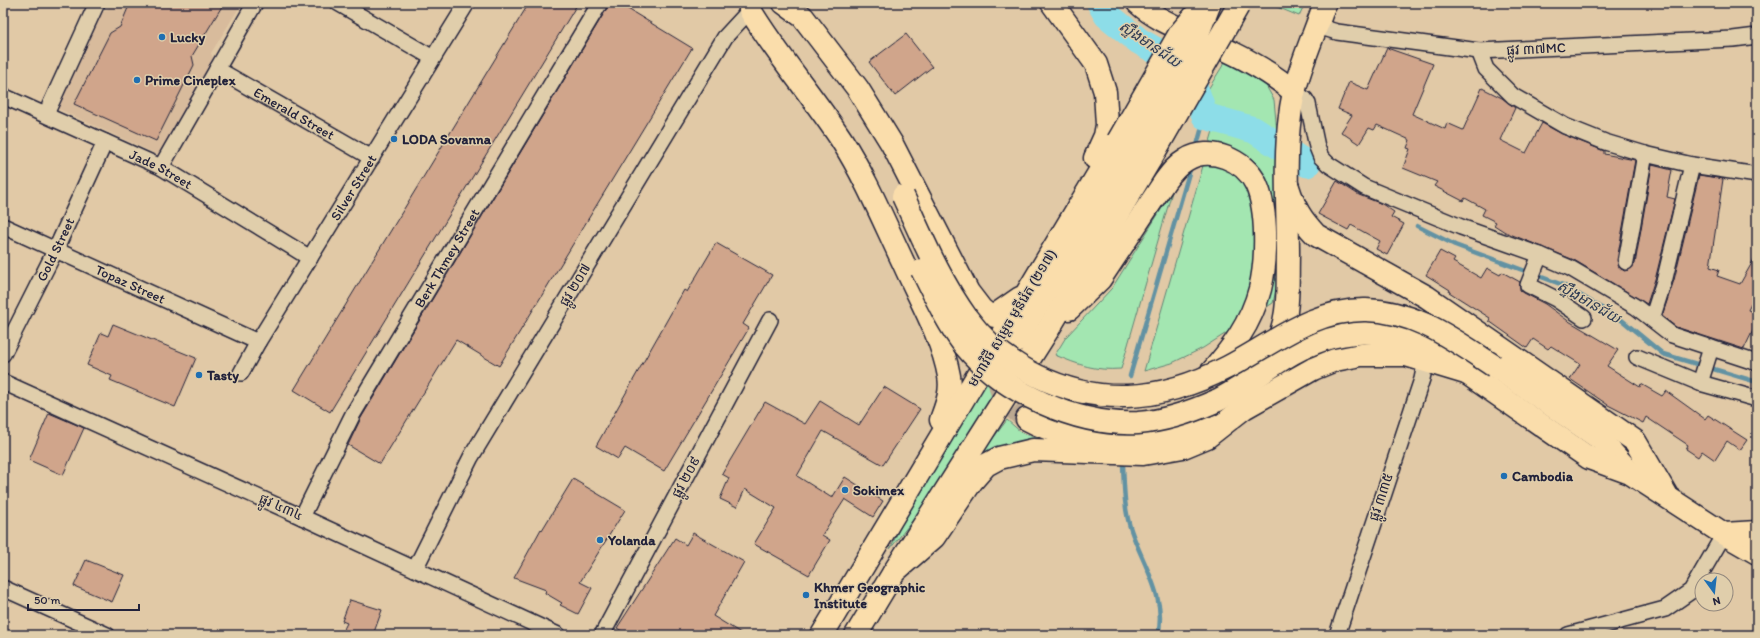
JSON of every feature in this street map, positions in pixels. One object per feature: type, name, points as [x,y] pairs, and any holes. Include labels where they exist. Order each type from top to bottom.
[{"type":"main road","points":[[776,3],[866,126],[940,307],[954,331],[977,360],[1015,388],[1061,410],[1120,422],[1150,421],[1178,416],[1232,400],[1335,360],[1361,355],[1406,355],[1469,374]]},
{"type":"main road","points":[[784,3],[803,17],[842,66],[880,122],[955,268],[975,303],[987,314],[994,316],[1025,294]]},
{"type":"main road","points":[[1052,3],[1096,64],[1105,92],[1105,136],[1089,171],[1074,215]]},
{"type":"main road","points":[[1138,3],[1148,12],[1170,24],[1257,64],[1294,92]]},
{"type":"main road","name":"មហាវិថី សម្តេច មុនីរ៉េត (២១៧)","points":[[856,635],[894,572],[1049,328],[1134,149],[1180,33],[1205,3]]},
{"type":"main road","points":[[1016,341],[1134,149],[1195,41],[1210,3]]},
{"type":"main road","points":[[894,572],[934,537],[972,481],[986,465],[998,458],[1033,450],[1120,454],[1164,452],[1182,447],[1207,437],[1232,400],[1268,358],[1278,342],[1284,326],[1287,304],[1290,116],[1294,92],[1325,3]]},
{"type":"main road","name":"មហាវិថី សម្តេច មុនីរ៉េត (២១៧)","points":[[822,635],[1025,294],[1074,215],[1134,149],[1239,5]]},
{"type":"main road","points":[[746,7],[780,36],[818,83],[896,199],[967,318],[990,343],[1006,356],[1029,371],[1069,388],[1106,395],[1128,396],[1159,392],[1208,376],[1239,361],[1300,325],[1326,315],[1364,310],[1380,311],[1402,315],[1426,324],[1446,334],[1600,439],[1630,473]]},
{"type":"main road","points":[[746,7],[770,44],[824,114],[853,160],[941,344],[949,377],[949,390],[947,404],[934,446]]},
{"type":"main road","points":[[1049,328],[1100,279],[1175,168],[1187,159],[1203,154],[1217,154],[1230,159],[1249,173],[1256,184],[1261,202],[1264,226],[1264,257],[1260,290],[1248,323],[1237,340],[1208,376]]},
{"type":"main road","points":[[1288,179],[1294,206],[1302,220],[1316,234],[1427,297],[1635,441],[1669,498]]},
{"type":"main road","points":[[1027,419],[1039,425],[1092,438],[1139,439],[1167,435],[1201,426],[1284,358],[1302,349],[1321,340],[1360,332],[1380,333],[1401,337],[1421,344],[1442,356],[1589,458],[1630,473],[1724,534],[1757,552]]},
{"type":"main road","points":[[1724,534],[1757,532]]},
{"type":"street","points":[[46,114],[97,3]]},
{"type":"street","points":[[161,167],[256,3]]},
{"type":"street","points":[[338,3],[433,58]]},
{"type":"street","name":"Silver Street","points":[[241,373],[258,342],[467,3]]},
{"type":"street","name":"Berk Thmey Street","points":[[302,517],[353,414],[600,3]]},
{"type":"street","name":"ផ្លូវ ២០៧","points":[[414,569],[471,457],[724,37],[746,7]]},
{"type":"street","name":"ផ្លូវ ៣៧MC","points":[[1317,26],[1337,32],[1479,51],[1733,39],[1757,36]]},
{"type":"street","points":[[1479,51],[1486,69],[1513,96],[1565,126],[1605,142],[1646,154],[1692,165],[1757,175]]},
{"type":"street","name":"Emerald Street","points":[[217,69],[372,158]]},
{"type":"street","points":[[1294,92],[1305,99],[1308,104],[1317,147],[1321,156],[1328,164],[1364,187],[1538,259],[1570,268],[1636,307],[1672,335],[1709,353],[1757,363]]},
{"type":"street","name":"Jade Street","points":[[3,96],[46,114],[161,167],[310,258]]},
{"type":"street","name":"Gold Street","points":[[3,354],[56,249],[105,142]]},
{"type":"street","points":[[1626,262],[1646,154]]},
{"type":"street","points":[[1652,319],[1665,278],[1692,165]]},
{"type":"street","name":"Topaz Street","points":[[3,226],[258,342]]},
{"type":"street","points":[[1538,259],[1528,285],[1556,299],[1584,318]]},
{"type":"street","name":"ផ្លូវ ២០៩","points":[[602,635],[770,320]]},
{"type":"street","points":[[1701,379],[1709,353]]},
{"type":"street","points":[[1637,357],[1757,399]]},
{"type":"street","name":"ផ្លូវ ៣៣៥","points":[[1337,635],[1422,379],[1426,360]]},
{"type":"street","name":"ផ្លូវ ៤៣៤","points":[[3,382],[558,635]]},
{"type":"street","points":[[1568,635],[1664,609],[1691,591],[1724,534]]},
{"type":"street","points":[[3,588],[106,635]]},
{"type":"shaded area","points":[[110,3],[242,3],[211,53],[214,61],[165,158],[52,106],[98,15],[108,9]]},
{"type":"green space","points":[[1267,3],[1305,3],[1299,16]]},
{"type":"green space","points":[[1225,62],[1264,82],[1274,100],[1277,132],[1259,120],[1213,106],[1207,91]]},
{"type":"green space","points":[[1215,124],[1256,139],[1277,152],[1277,285],[1273,303],[1203,348],[1172,363],[1144,371]]},
{"type":"green space","points":[[1172,192],[1121,369],[1095,368],[1072,362],[1055,355],[1066,337],[1112,288]]},
{"type":"green space","points":[[986,373],[995,399],[932,496],[890,549],[919,487]]},
{"type":"green space","points":[[1007,420],[1022,433],[1044,440],[1010,444],[995,449],[970,468]]},
{"type":"building","points":[[130,3],[224,3],[192,56],[194,65],[156,141],[74,104],[110,33],[120,27]]},
{"type":"building","points":[[529,3],[578,3],[330,412],[294,390]]},
{"type":"building","points":[[610,3],[618,3],[692,48],[499,366],[456,340],[380,464],[348,445],[361,418]]},
{"type":"building","points":[[906,34],[932,67],[895,96],[869,62]]},
{"type":"building","points":[[1387,48],[1433,64],[1412,114],[1445,129],[1447,123],[1463,130],[1482,88],[1502,98],[1515,108],[1500,140],[1526,153],[1542,123],[1562,134],[1604,151],[1604,154],[1635,160],[1617,260],[1618,265],[1624,271],[1629,270],[1635,264],[1652,165],[1672,170],[1667,197],[1675,199],[1656,276],[1647,304],[1574,260],[1505,232],[1494,225],[1496,222],[1482,215],[1485,209],[1465,198],[1463,201],[1434,186],[1437,182],[1403,168],[1410,149],[1407,148],[1410,140],[1377,125],[1374,130],[1369,128],[1359,144],[1341,132],[1352,115],[1338,109],[1349,82],[1368,90]]},
{"type":"building","points":[[1699,175],[1723,179],[1710,267],[1719,270],[1717,276],[1740,284],[1757,254],[1757,292],[1748,310],[1757,314],[1757,322],[1744,349],[1676,327],[1662,316],[1674,280]]},
{"type":"building","points":[[1337,181],[1359,195],[1382,204],[1394,212],[1391,217],[1404,224],[1387,255],[1376,249],[1380,241],[1351,225],[1348,230],[1318,214]]},
{"type":"building","points":[[716,243],[772,275],[743,324],[749,328],[664,471],[625,448],[618,459],[596,446],[684,290],[687,292]]},
{"type":"building","points":[[1440,251],[1455,259],[1453,262],[1481,278],[1487,268],[1500,275],[1502,272],[1520,282],[1520,290],[1524,293],[1545,304],[1567,320],[1618,350],[1607,366],[1640,387],[1641,384],[1662,396],[1666,391],[1705,419],[1708,415],[1747,440],[1740,450],[1727,441],[1715,460],[1702,451],[1698,457],[1686,449],[1688,445],[1646,417],[1643,423],[1608,405],[1570,379],[1580,364],[1551,346],[1548,349],[1533,339],[1527,348],[1489,321],[1490,318],[1449,292],[1450,290],[1426,275]]},
{"type":"building","points":[[113,324],[196,358],[175,407],[110,380],[112,376],[87,365],[101,333],[108,336]]},
{"type":"building","points":[[884,387],[920,409],[883,465],[823,431],[797,476],[832,498],[845,477],[883,501],[873,517],[845,499],[822,535],[830,540],[809,575],[754,544],[776,508],[745,489],[737,507],[720,499],[729,478],[722,474],[765,402],[805,424],[820,401],[859,425]]},
{"type":"building","points":[[49,413],[84,428],[63,475],[29,460]]},
{"type":"building","points":[[573,479],[625,510],[580,582],[592,588],[578,614],[560,605],[562,603],[545,593],[546,590],[514,578],[541,529],[542,530]]},
{"type":"building","points":[[693,533],[744,562],[713,616],[744,635],[628,635],[617,628],[675,538],[686,545]]},
{"type":"building","points":[[86,560],[124,575],[112,602],[74,586]]},
{"type":"building","points":[[350,600],[382,610],[373,635],[341,635],[347,623],[342,621]]},
{"type":"waterway","name":"ស្ទឹងមានជ័យ","points":[[1100,3],[1107,15],[1139,41],[1188,69],[1205,116],[1254,130],[1307,164]]},
{"type":"waterway","points":[[1196,149],[1205,116]]},
{"type":"waterway","points":[[1130,376],[1191,166]]},
{"type":"waterway","name":"ស្ទឹងមានជ័យ","points":[[1417,226],[1455,245],[1563,285],[1623,321],[1663,354],[1757,382]]},
{"type":"waterway","points":[[1123,464],[1127,514],[1131,530],[1157,594],[1160,621],[1158,635]]},
{"type":"tunnel","points":[[999,380],[1004,398],[1017,412],[1027,419]]},
{"type":"place","name":"Lucky","points":[[162,37]]},
{"type":"place","name":"Prime Cineplex","points":[[137,80]]},
{"type":"place","name":"LODA Sovanna","points":[[394,139]]},
{"type":"place","name":"Tasty","points":[[199,375]]},
{"type":"place","name":"Cambodia","points":[[1504,476]]},
{"type":"place","name":"Sokimex","points":[[845,490]]},
{"type":"place","name":"Yolanda","points":[[600,540]]},
{"type":"place","name":"Khmer Geographic Institute","points":[[806,595]]}]
